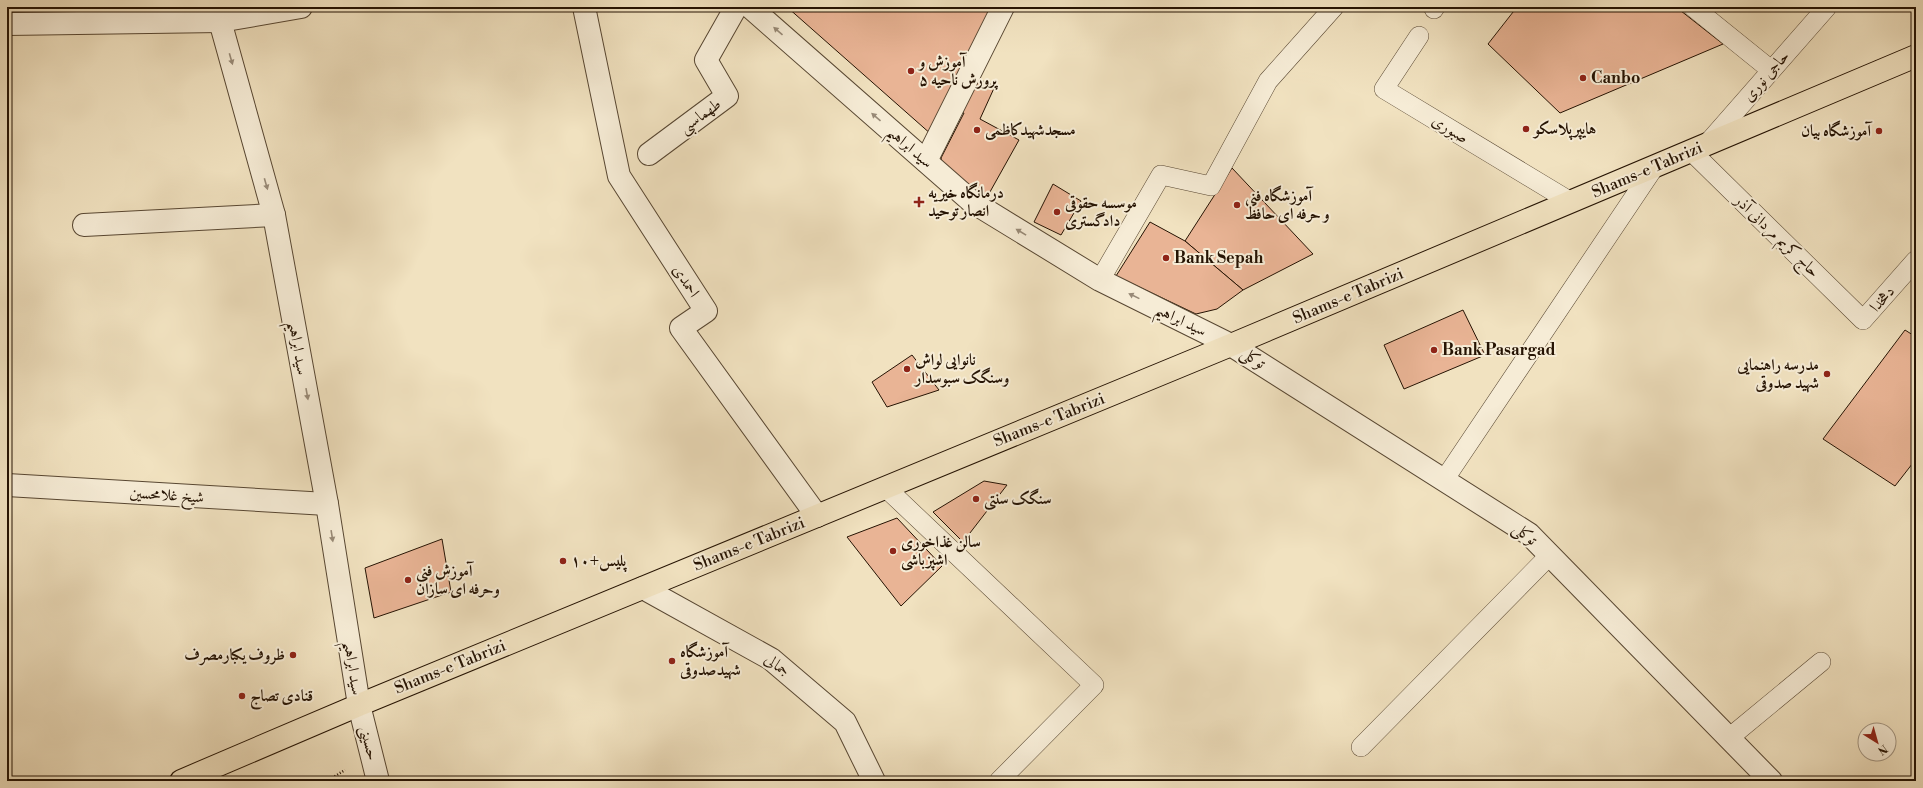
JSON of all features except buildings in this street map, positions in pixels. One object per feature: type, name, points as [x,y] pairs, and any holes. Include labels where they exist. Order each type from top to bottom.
[{"type":"main road","name":"Shams-e Tabrizi","points":[[181,781],[359,705],[1231,345],[1916,56]]},
{"type":"street","points":[[200,7],[220,21]]},
{"type":"street","points":[[7,24],[220,21],[301,7]]},
{"type":"street","name":"احمدی","points":[[584,7],[619,176],[706,311],[681,328],[817,516]]},
{"type":"street","name":"طهماسبی","points":[[649,154],[727,96],[706,60],[736,7]]},
{"type":"street","name":"سید ابراهیم","points":[[750,7],[971,201],[1100,280],[1231,345]]},
{"type":"street","points":[[926,161],[1003,7]]},
{"type":"street","name":"سید ابراهیم","points":[[220,21],[274,214],[327,504],[359,705]]},
{"type":"street","points":[[84,225],[274,214]]},
{"type":"street","name":"توکلی","points":[[1231,345],[1529,534],[1771,781]]},
{"type":"street","name":"شیخ غلامحسین","points":[[7,485],[327,504]]},
{"type":"street","name":"جمالی","points":[[643,588],[771,659],[845,722],[874,781]]},
{"type":"street","name":"حسینی","points":[[359,705],[378,781]]},
{"type":"lane","points":[[1100,280],[1161,175],[1211,186],[1268,81],[1334,7]]},
{"type":"lane","points":[[1693,7],[1771,70]]},
{"type":"lane","name":"حاجی نوری","points":[[1698,148],[1771,70],[1827,7]]},
{"type":"lane","name":"صبوری","points":[[1419,36],[1384,89],[1571,202]]},
{"type":"lane","name":"حاج کریم مردانی آذر","points":[[1698,148],[1863,320]]},
{"type":"lane","points":[[1444,480],[1655,166]]},
{"type":"lane","name":"دهخدا","points":[[1863,320],[1916,260]]},
{"type":"lane","points":[[886,488],[1094,685],[999,781]]},
{"type":"lane","points":[[1361,747],[1550,555]]},
{"type":"lane","points":[[1729,738],[1821,662]]},
{"type":"place","name":"آموزش و پرورش ناحیه ۵","points":[[911,71]]},
{"type":"place","name":"Canbo","points":[[1583,78]]},
{"type":"place","name":"هایپرپلاسکو","points":[[1526,129]]},
{"type":"place","name":"مسجدشهیدکاظمی","points":[[977,130]]},
{"type":"place","name":"آموزشگاه بیان","points":[[1879,131]]},
{"type":"place","name":"درمانگاه خیریه انصار توحید","points":[[919,202]]},
{"type":"place","name":"آموزشگاه فنی و حرفه ای حافظ","points":[[1237,205]]},
{"type":"place","name":"موسسه حقوقی دادگستری","points":[[1057,212]]},
{"type":"place","name":"Bank Sepah","points":[[1166,258]]},
{"type":"place","name":"Bank Pasargad","points":[[1434,350]]},
{"type":"place","name":"نانوایی لواش وسنگک سبوسدار","points":[[907,369]]},
{"type":"place","name":"مدرسه راهنمایی شهید صدوقی","points":[[1827,374]]},
{"type":"place","name":"سنگک سنتی","points":[[976,499]]},
{"type":"place","name":"سالن غذاخوری اشپزباشی","points":[[893,551]]},
{"type":"place","name":"پلیس+۱۰","points":[[563,561]]},
{"type":"place","name":"آموزش فنی وحرفه ای سازان","points":[[408,580]]},
{"type":"place","name":"ظروف یکبارمصرف","points":[[293,655]]},
{"type":"place","name":"آموزشگاه شهیدصدوقی","points":[[672,661]]},
{"type":"place","name":"قنادی تصاج","points":[[242,696]]}]
